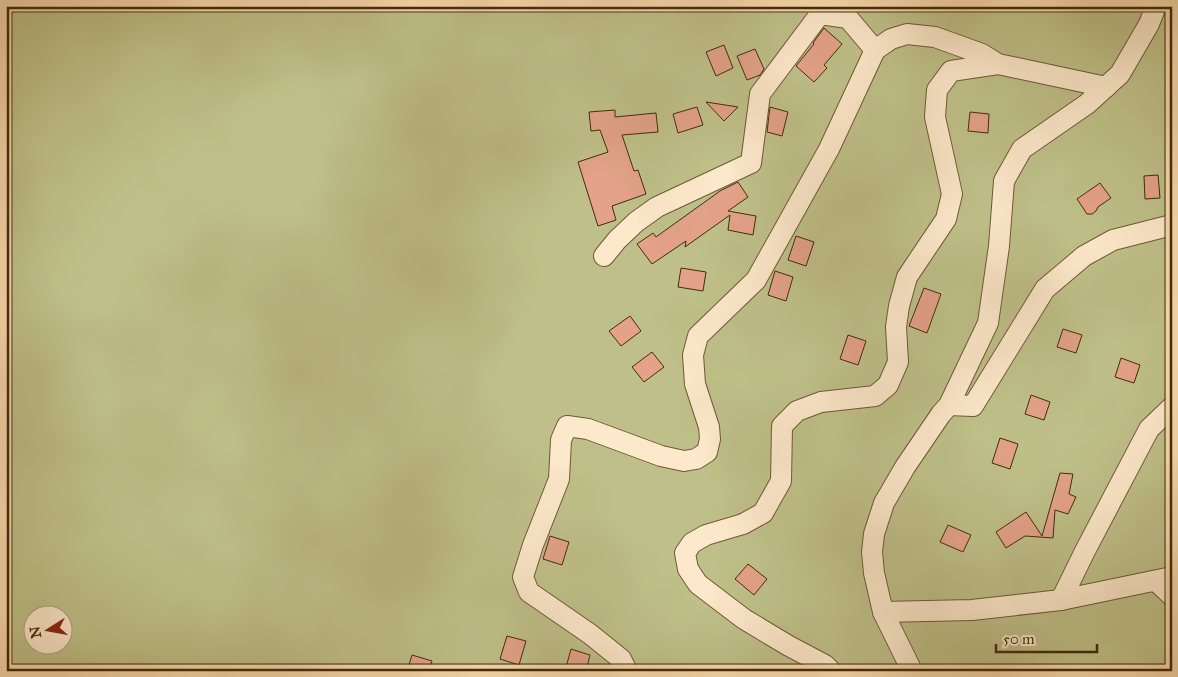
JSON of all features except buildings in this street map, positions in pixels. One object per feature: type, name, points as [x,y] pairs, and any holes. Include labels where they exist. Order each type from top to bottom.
[{"type":"street","points":[[912,671],[883,612],[874,574],[872,552],[874,534],[884,503],[910,460],[949,404],[988,323],[999,246],[1004,181],[1022,149],[1087,104],[1120,74],[1149,24],[1156,6]]},
{"type":"street","points":[[604,256],[636,222],[657,207],[751,163],[760,94],[820,14],[848,18],[875,50]]},
{"type":"street","points":[[627,671],[621,659],[590,634],[529,592],[523,577],[533,545],[559,479],[561,440],[568,426],[588,429],[661,456],[684,461],[696,459],[707,452],[710,439],[709,427],[695,384],[692,355],[698,336],[756,280],[830,148],[875,50],[891,39],[908,34],[935,37],[982,54],[998,64],[1106,87]]},
{"type":"street","points":[[831,671],[825,665],[744,619],[698,584],[688,569],[685,553],[692,543],[706,535],[743,524],[763,513],[781,481],[782,426],[797,411],[822,402],[874,396],[888,385],[898,362],[896,327],[899,306],[907,277],[946,219],[952,194],[936,117],[937,90],[951,72],[998,64]]},
{"type":"street","points":[[949,404],[973,406],[1045,289],[1084,256],[1112,240],[1172,225]]},
{"type":"street","points":[[1061,600],[1149,429],[1172,408]]},
{"type":"street","points":[[883,612],[972,610],[1061,600],[1164,579],[1172,596]]},
{"type":"green space","points":[[6,6],[1172,6],[1172,671],[6,671]]}]
